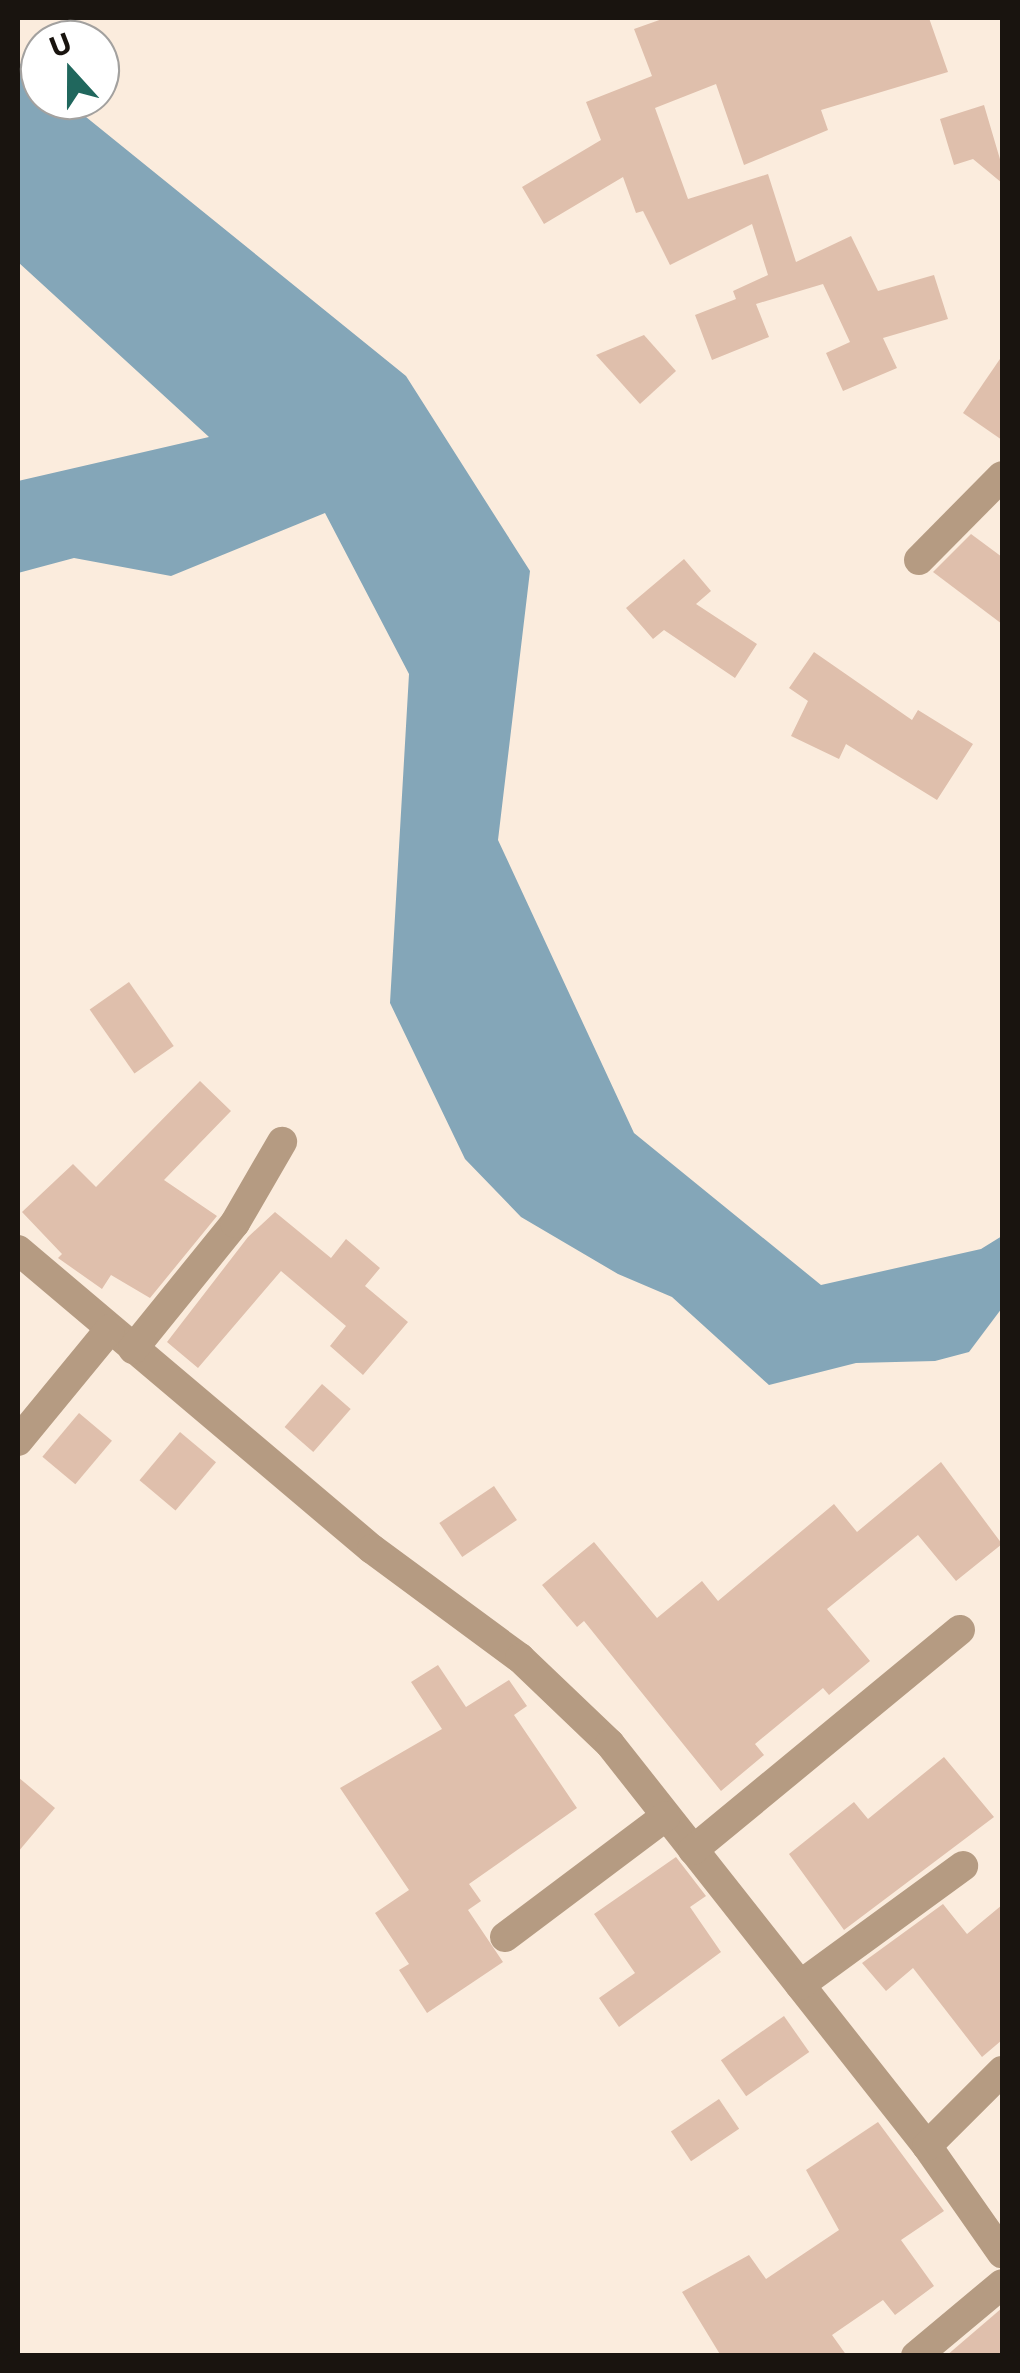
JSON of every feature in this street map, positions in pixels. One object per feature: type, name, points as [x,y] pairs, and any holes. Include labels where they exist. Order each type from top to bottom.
[{"type":"street","points":[[918,560],[1002,476]]},
{"type":"street","points":[[133,1349],[235,1222],[282,1142]]},
{"type":"street","points":[[18,1250],[372,1549],[520,1658],[610,1744],[928,2146],[1002,2253]]},
{"type":"street","points":[[18,1440],[110,1329]]},
{"type":"street","points":[[694,1850],[960,1630]]},
{"type":"street","points":[[505,1937],[666,1816]]},
{"type":"street","points":[[800,1985],[962,1866]]},
{"type":"street","points":[[928,2146],[1002,2072]]},
{"type":"street","points":[[916,2356],[1002,2284]]},
{"type":"water","points":[[18,62],[20,120],[90,120],[406,376],[530,571],[498,840],[634,1133],[821,1285],[981,1249],[1002,1236],[1002,1308],[969,1352],[935,1361],[856,1363],[769,1385],[672,1297],[618,1274],[521,1217],[465,1159],[390,1003],[409,674],[325,513],[171,576],[74,558],[18,573],[18,481],[209,437],[18,262]]},
{"type":"building","points":[[665,18],[929,18],[948,72],[821,110],[828,130],[744,165],[716,84],[655,108],[688,199],[768,174],[796,262],[851,236],[878,291],[934,275],[948,319],[883,338],[897,368],[843,391],[826,353],[850,342],[823,284],[756,304],[769,337],[712,360],[695,315],[736,299],[733,291],[768,275],[752,224],[670,265],[643,211],[636,213],[623,177],[544,224],[522,187],[601,140],[586,102],[652,76],[634,29]]},
{"type":"building","points":[[984,105],[1002,166],[1002,183],[973,159],[954,165],[940,119]]},
{"type":"building","points":[[644,335],[676,371],[640,404],[596,355]]},
{"type":"building","points":[[1002,356],[1002,440],[963,413]]},
{"type":"building","points":[[971,534],[1002,557],[1002,624],[933,572]]},
{"type":"building","points":[[684,559],[711,591],[696,604],[757,644],[735,678],[664,630],[653,639],[626,608]]},
{"type":"building","points":[[814,652],[912,720],[918,710],[973,744],[937,800],[846,744],[839,759],[791,736],[808,701],[789,688]]},
{"type":"building","points":[[129,982],[174,1046],[134,1073],[90,1010]]},
{"type":"building","points":[[200,1081],[231,1111],[164,1180],[217,1216],[150,1298],[111,1275],[102,1289],[58,1258],[62,1254],[22,1212],[73,1164],[96,1187]]},
{"type":"building","points":[[275,1212],[331,1258],[346,1239],[380,1268],[365,1286],[408,1322],[363,1375],[330,1346],[346,1326],[281,1271],[198,1368],[167,1342],[248,1237]]},
{"type":"building","points":[[322,1384],[351,1409],[313,1452],[285,1427]]},
{"type":"building","points":[[79,1413],[112,1441],[75,1484],[42,1457]]},
{"type":"building","points":[[180,1432],[216,1462],[176,1510],[140,1480]]},
{"type":"building","points":[[941,1462],[1002,1544],[956,1581],[918,1535],[827,1609],[870,1661],[829,1695],[823,1688],[755,1744],[764,1755],[721,1791],[584,1621],[577,1627],[542,1585],[594,1542],[657,1618],[702,1581],[718,1601],[834,1504],[857,1532]]},
{"type":"building","points":[[494,1486],[517,1520],[462,1557],[439,1523]]},
{"type":"building","points":[[438,1665],[466,1707],[509,1680],[527,1706],[514,1715],[577,1808],[469,1884],[481,1901],[468,1910],[503,1962],[427,2013],[399,1970],[409,1964],[375,1913],[409,1890],[340,1788],[442,1729],[411,1682]]},
{"type":"building","points":[[944,1757],[994,1817],[844,1930],[789,1854],[854,1802],[868,1819]]},
{"type":"building","points":[[18,1777],[55,1808],[18,1852]]},
{"type":"building","points":[[676,1857],[706,1896],[690,1907],[721,1952],[619,2027],[599,1998],[635,1973],[594,1914]]},
{"type":"building","points":[[943,1904],[967,1934],[1002,1905],[1002,2040],[982,2057],[913,1968],[886,1991],[862,1963]]},
{"type":"building","points":[[784,2016],[809,2052],[746,2096],[721,2060]]},
{"type":"building","points":[[719,2099],[739,2129],[691,2161],[671,2131]]},
{"type":"building","points":[[878,2122],[944,2211],[901,2240],[934,2286],[895,2315],[883,2300],[832,2335],[847,2356],[721,2356],[682,2292],[749,2255],[766,2279],[839,2230],[806,2170]]},
{"type":"building","points":[[1002,2308],[1002,2356],[946,2356]]}]
